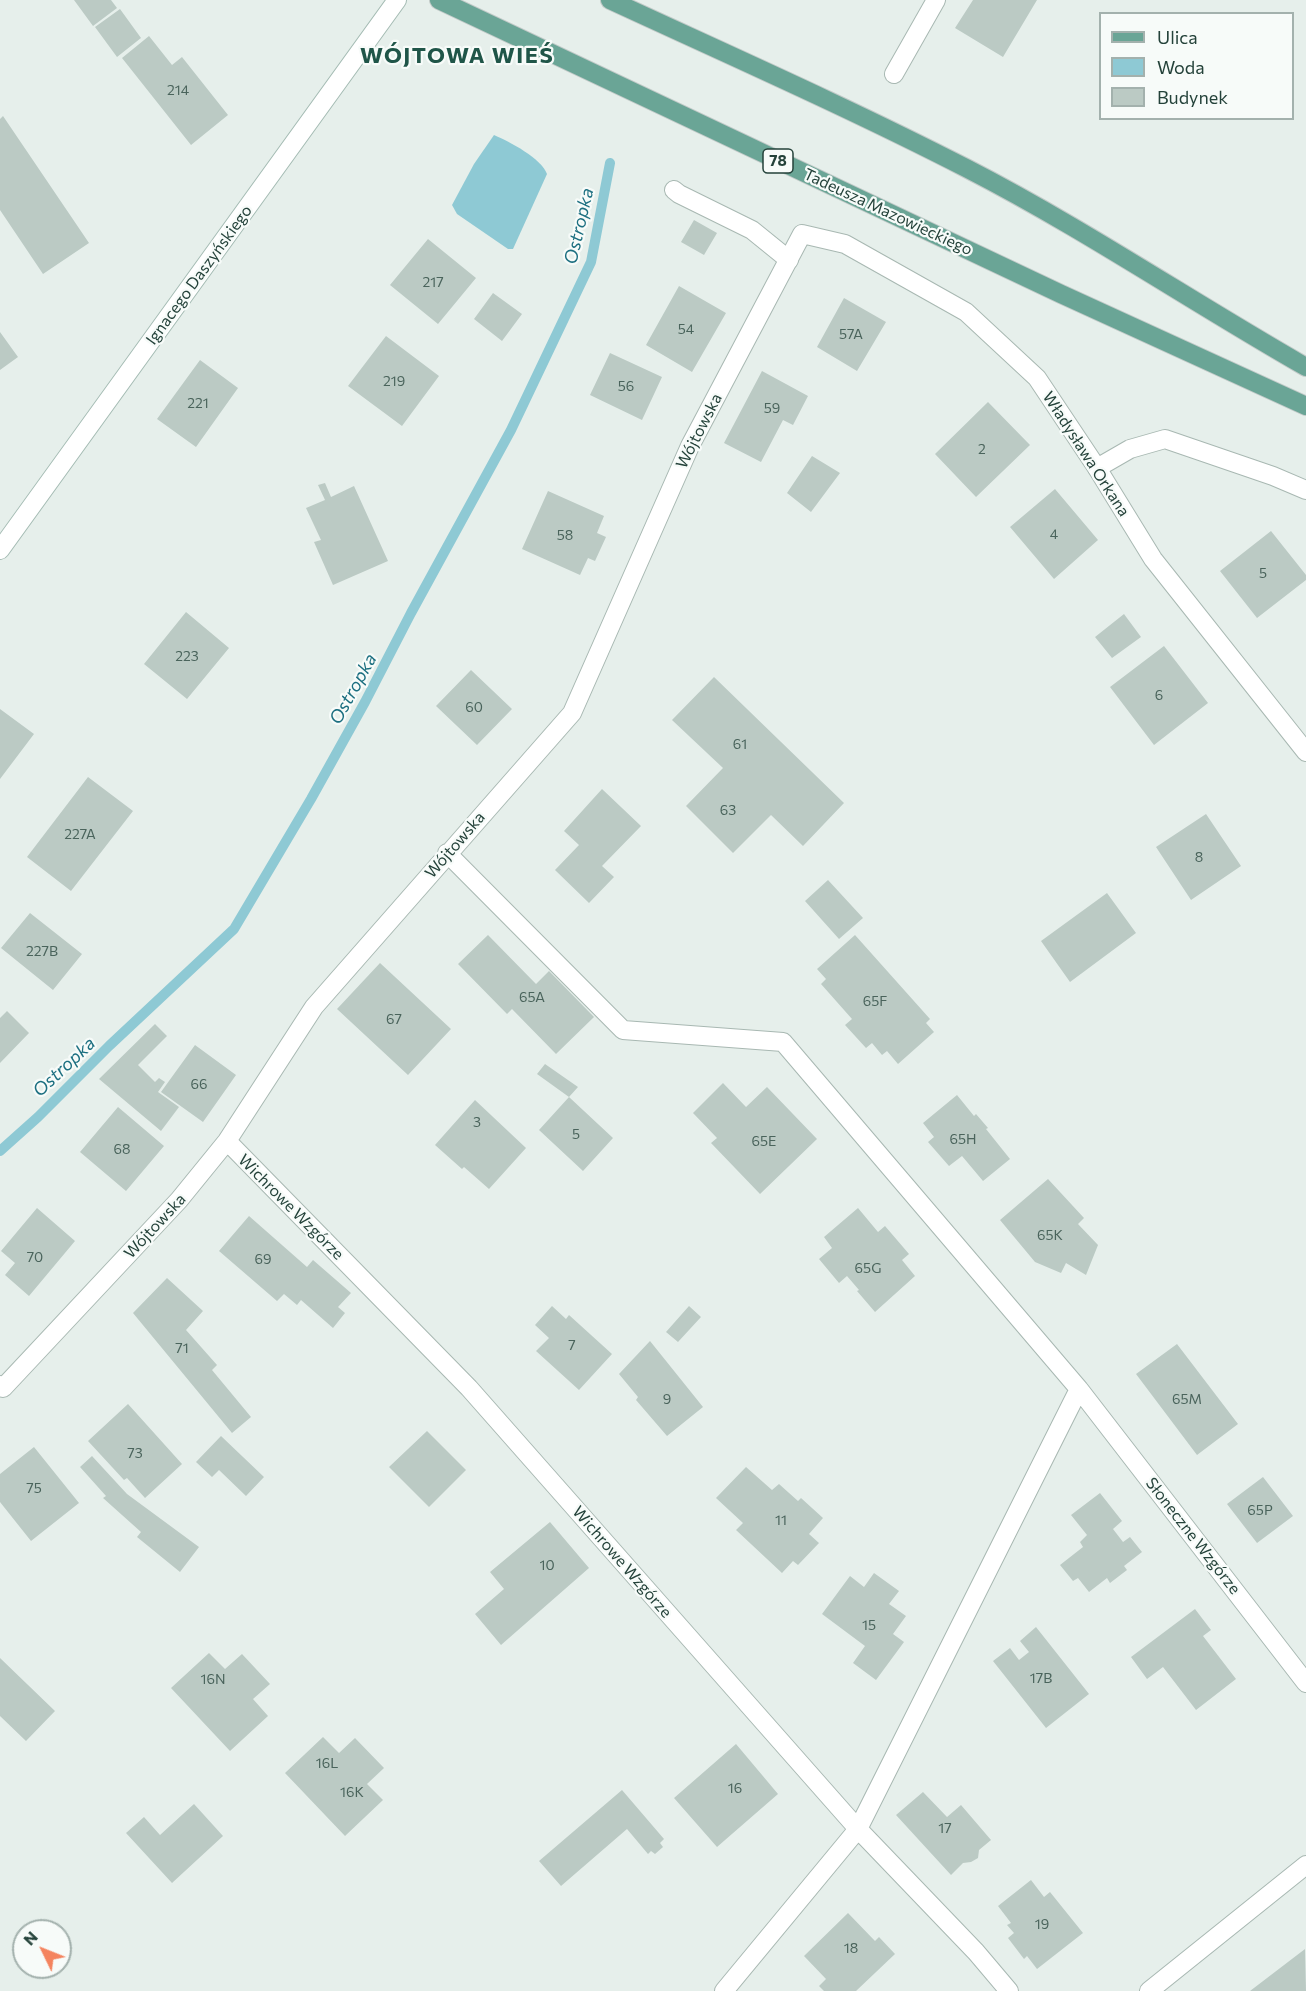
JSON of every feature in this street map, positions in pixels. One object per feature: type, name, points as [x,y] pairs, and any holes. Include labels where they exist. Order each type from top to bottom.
[{"type":"main road","name":"Tadeusza Mazowieckiego","points":[[439,0],[1061,294],[1306,406]]},
{"type":"main road","points":[[610,0],[967,169],[1069,225],[1306,367]]},
{"type":"street","name":"Ignacego Daszyńskiego","points":[[0,550],[397,0]]},
{"type":"street","points":[[894,74],[936,0]]},
{"type":"street","points":[[674,190],[752,230],[789,260]]},
{"type":"street","name":"Wójtowska","points":[[1,1388],[179,1200],[226,1141],[314,1007],[572,713],[690,446],[802,234]]},
{"type":"street","name":"Władysława Orkana","points":[[802,234],[845,244],[966,312],[1036,378],[1097,468],[1153,558],[1306,752]]},
{"type":"street","points":[[1097,468],[1130,450],[1165,439],[1273,476],[1306,490]]},
{"type":"street","name":"Słoneczne Wzgórze","points":[[447,853],[623,1030],[783,1042],[1079,1389],[1306,1683]]},
{"type":"street","name":"Wichrowe Wzgórze","points":[[226,1141],[469,1388],[858,1829],[976,1952],[1009,1991]]},
{"type":"street","points":[[724,1991],[858,1829],[1079,1389]]},
{"type":"street","points":[[1149,1991],[1306,1865]]},
{"type":"water","points":[[494,135],[532,156],[547,174],[513,249],[508,249],[457,214],[452,205],[474,164]]},
{"type":"building","points":[[74,0],[111,0],[117,8],[93,26]]},
{"type":"building","points":[[973,0],[1037,0],[1003,57],[955,28]]},
{"type":"building","points":[[120,9],[141,38],[117,57],[95,27]]},
{"type":"building","points":[[149,36],[172,65],[182,57],[228,115],[191,145],[122,58]]},
{"type":"building","points":[[3,116],[89,243],[43,274],[0,210],[0,119]]},
{"type":"building","points":[[694,220],[717,233],[704,255],[681,242]]},
{"type":"building","points":[[428,239],[476,278],[438,324],[390,285]]},
{"type":"building","points":[[679,286],[726,313],[692,372],[646,345]]},
{"type":"building","points":[[493,293],[522,314],[502,341],[474,319]]},
{"type":"building","points":[[844,298],[886,322],[857,371],[817,347]]},
{"type":"building","points":[[0,332],[18,357],[0,370]]},
{"type":"building","points":[[386,336],[439,376],[402,426],[348,386]]},
{"type":"building","points":[[610,353],[662,377],[642,420],[590,395]]},
{"type":"building","points":[[200,360],[238,388],[196,447],[157,419]]},
{"type":"building","points":[[762,371],[808,396],[793,425],[783,420],[761,462],[724,443]]},
{"type":"building","points":[[988,402],[1030,445],[976,497],[935,454]]},
{"type":"building","points":[[812,456],[840,473],[811,512],[787,493]]},
{"type":"building","points":[[325,483],[331,497],[354,486],[388,561],[333,585],[314,542],[321,540],[306,508],[325,500],[318,485]]},
{"type":"building","points":[[1055,489],[1098,540],[1054,579],[1010,527]]},
{"type":"building","points":[[548,491],[604,516],[597,533],[606,537],[595,561],[588,558],[580,575],[522,549]]},
{"type":"building","points":[[1271,531],[1306,575],[1306,580],[1257,618],[1220,571]]},
{"type":"building","points":[[186,612],[229,648],[187,699],[144,664]]},
{"type":"building","points":[[1124,614],[1141,637],[1112,658],[1095,637]]},
{"type":"building","points":[[1164,646],[1208,703],[1154,745],[1110,687]]},
{"type":"building","points":[[471,670],[512,709],[477,745],[436,706]]},
{"type":"building","points":[[714,677],[844,803],[803,846],[771,815],[733,853],[686,806],[723,768],[672,720]]},
{"type":"building","points":[[0,709],[34,734],[0,779]]},
{"type":"building","points":[[88,777],[133,811],[71,891],[27,857]]},
{"type":"building","points":[[602,789],[641,826],[602,866],[614,877],[589,903],[555,870],[579,845],[564,831]]},
{"type":"building","points":[[1206,814],[1241,866],[1191,900],[1156,847]]},
{"type":"building","points":[[828,880],[863,918],[839,939],[805,901]]},
{"type":"building","points":[[1107,893],[1136,933],[1070,982],[1041,941]]},
{"type":"building","points":[[30,913],[82,954],[53,990],[1,948]]},
{"type":"building","points":[[488,935],[536,984],[549,971],[594,1017],[556,1054],[512,1009],[507,1014],[458,964]]},
{"type":"building","points":[[855,935],[930,1019],[926,1023],[934,1032],[898,1064],[887,1051],[882,1055],[872,1043],[866,1048],[845,1025],[852,1019],[821,984],[826,979],[817,969]]},
{"type":"building","points":[[380,963],[451,1029],[408,1075],[337,1009]]},
{"type":"building","points":[[7,1011],[29,1033],[0,1063],[0,1018]]},
{"type":"building","points":[[155,1024],[167,1036],[138,1065],[155,1082],[159,1078],[165,1082],[158,1092],[179,1107],[161,1131],[99,1079]]},
{"type":"building","points":[[195,1045],[236,1075],[203,1122],[161,1092]]},
{"type":"building","points":[[545,1064],[578,1087],[569,1097],[537,1074]]},
{"type":"building","points":[[723,1083],[746,1107],[767,1087],[817,1139],[760,1194],[711,1143],[717,1138],[693,1113]]},
{"type":"building","points":[[957,1095],[974,1116],[976,1114],[988,1128],[986,1129],[1010,1159],[983,1181],[962,1156],[949,1166],[928,1142],[934,1137],[923,1123]]},
{"type":"building","points":[[569,1097],[613,1138],[583,1171],[539,1130]]},
{"type":"building","points":[[475,1100],[526,1148],[489,1189],[435,1145]]},
{"type":"building","points":[[118,1107],[164,1146],[126,1191],[80,1152]]},
{"type":"building","points":[[1048,1179],[1084,1218],[1078,1224],[1098,1245],[1086,1275],[1066,1263],[1061,1273],[1035,1262],[1000,1220]]},
{"type":"building","points":[[37,1208],[75,1241],[29,1296],[5,1275],[15,1263],[1,1251]]},
{"type":"building","points":[[858,1208],[878,1232],[885,1226],[909,1254],[902,1260],[915,1276],[875,1312],[847,1276],[839,1283],[819,1259],[832,1248],[824,1237]]},
{"type":"building","points":[[249,1216],[307,1267],[313,1260],[351,1293],[338,1307],[345,1313],[333,1328],[301,1300],[297,1305],[284,1294],[277,1301],[219,1251]]},
{"type":"building","points":[[167,1278],[203,1311],[186,1330],[217,1365],[212,1370],[251,1417],[232,1433],[133,1313]]},
{"type":"building","points":[[552,1306],[566,1319],[569,1315],[612,1354],[579,1390],[536,1351],[549,1338],[535,1325]]},
{"type":"building","points":[[689,1306],[701,1317],[678,1342],[666,1332]]},
{"type":"building","points":[[650,1341],[703,1407],[667,1436],[636,1400],[638,1397],[619,1374]]},
{"type":"building","points":[[1177,1344],[1238,1424],[1197,1455],[1136,1374]]},
{"type":"building","points":[[128,1404],[182,1464],[145,1498],[127,1478],[124,1480],[88,1441]]},
{"type":"building","points":[[427,1431],[466,1470],[429,1507],[389,1467]]},
{"type":"building","points":[[221,1436],[264,1477],[246,1496],[219,1470],[212,1477],[196,1462]]},
{"type":"building","points":[[34,1447],[79,1503],[31,1541],[0,1502],[0,1474]]},
{"type":"building","points":[[92,1456],[127,1494],[199,1547],[180,1572],[137,1537],[141,1532],[103,1498],[106,1496],[80,1467]]},
{"type":"building","points":[[746,1467],[772,1490],[779,1484],[798,1501],[801,1498],[823,1518],[809,1534],[819,1543],[798,1565],[793,1561],[782,1573],[736,1530],[743,1523],[716,1498]]},
{"type":"building","points":[[1263,1477],[1293,1516],[1257,1543],[1227,1504]]},
{"type":"building","points":[[1100,1493],[1122,1521],[1113,1529],[1123,1542],[1130,1537],[1142,1552],[1124,1566],[1127,1570],[1110,1583],[1107,1578],[1089,1592],[1078,1578],[1073,1581],[1060,1565],[1083,1547],[1080,1542],[1087,1535],[1071,1515]]},
{"type":"building","points":[[550,1522],[589,1568],[501,1645],[475,1614],[504,1589],[490,1572]]},
{"type":"building","points":[[874,1573],[899,1591],[889,1604],[906,1616],[893,1634],[904,1642],[876,1680],[853,1663],[865,1646],[822,1614],[850,1576],[864,1587]]},
{"type":"building","points":[[1195,1609],[1211,1630],[1203,1636],[1236,1679],[1196,1710],[1163,1667],[1147,1679],[1131,1657]]},
{"type":"building","points":[[1036,1627],[1089,1694],[1046,1728],[993,1661],[1010,1648],[1019,1660],[1029,1652],[1020,1641]]},
{"type":"building","points":[[209,1653],[225,1669],[242,1654],[270,1684],[253,1699],[268,1716],[230,1751],[171,1688]]},
{"type":"building","points":[[0,1658],[55,1711],[26,1741],[0,1716]]},
{"type":"building","points":[[323,1737],[339,1753],[355,1738],[384,1768],[367,1784],[383,1800],[345,1836],[285,1773]]},
{"type":"building","points":[[736,1744],[778,1794],[717,1847],[674,1798]]},
{"type":"building","points":[[622,1790],[664,1839],[660,1843],[663,1847],[655,1854],[651,1851],[648,1854],[627,1829],[561,1886],[539,1861]]},
{"type":"building","points":[[923,1792],[947,1817],[961,1805],[991,1840],[979,1850],[978,1858],[963,1863],[951,1875],[896,1815]]},
{"type":"building","points":[[194,1804],[223,1836],[172,1883],[126,1833],[144,1817],[160,1835]]},
{"type":"building","points":[[1031,1880],[1044,1897],[1050,1892],[1083,1933],[1037,1969],[1027,1956],[1024,1959],[1008,1938],[1014,1933],[1007,1925],[1011,1923],[998,1906]]},
{"type":"building","points":[[848,1913],[875,1941],[879,1937],[895,1954],[856,1991],[824,1991],[819,1986],[826,1979],[804,1956]]},
{"type":"building","points":[[1305,1949],[1306,1991],[1250,1991]]},
{"type":"waterway","name":"Ostropka","points":[[0,1151],[234,929],[365,702],[511,430],[591,262],[610,163]]},
{"type":"district","name":"WÓJTOWA WIEŚ","points":[[457,56]]}]
